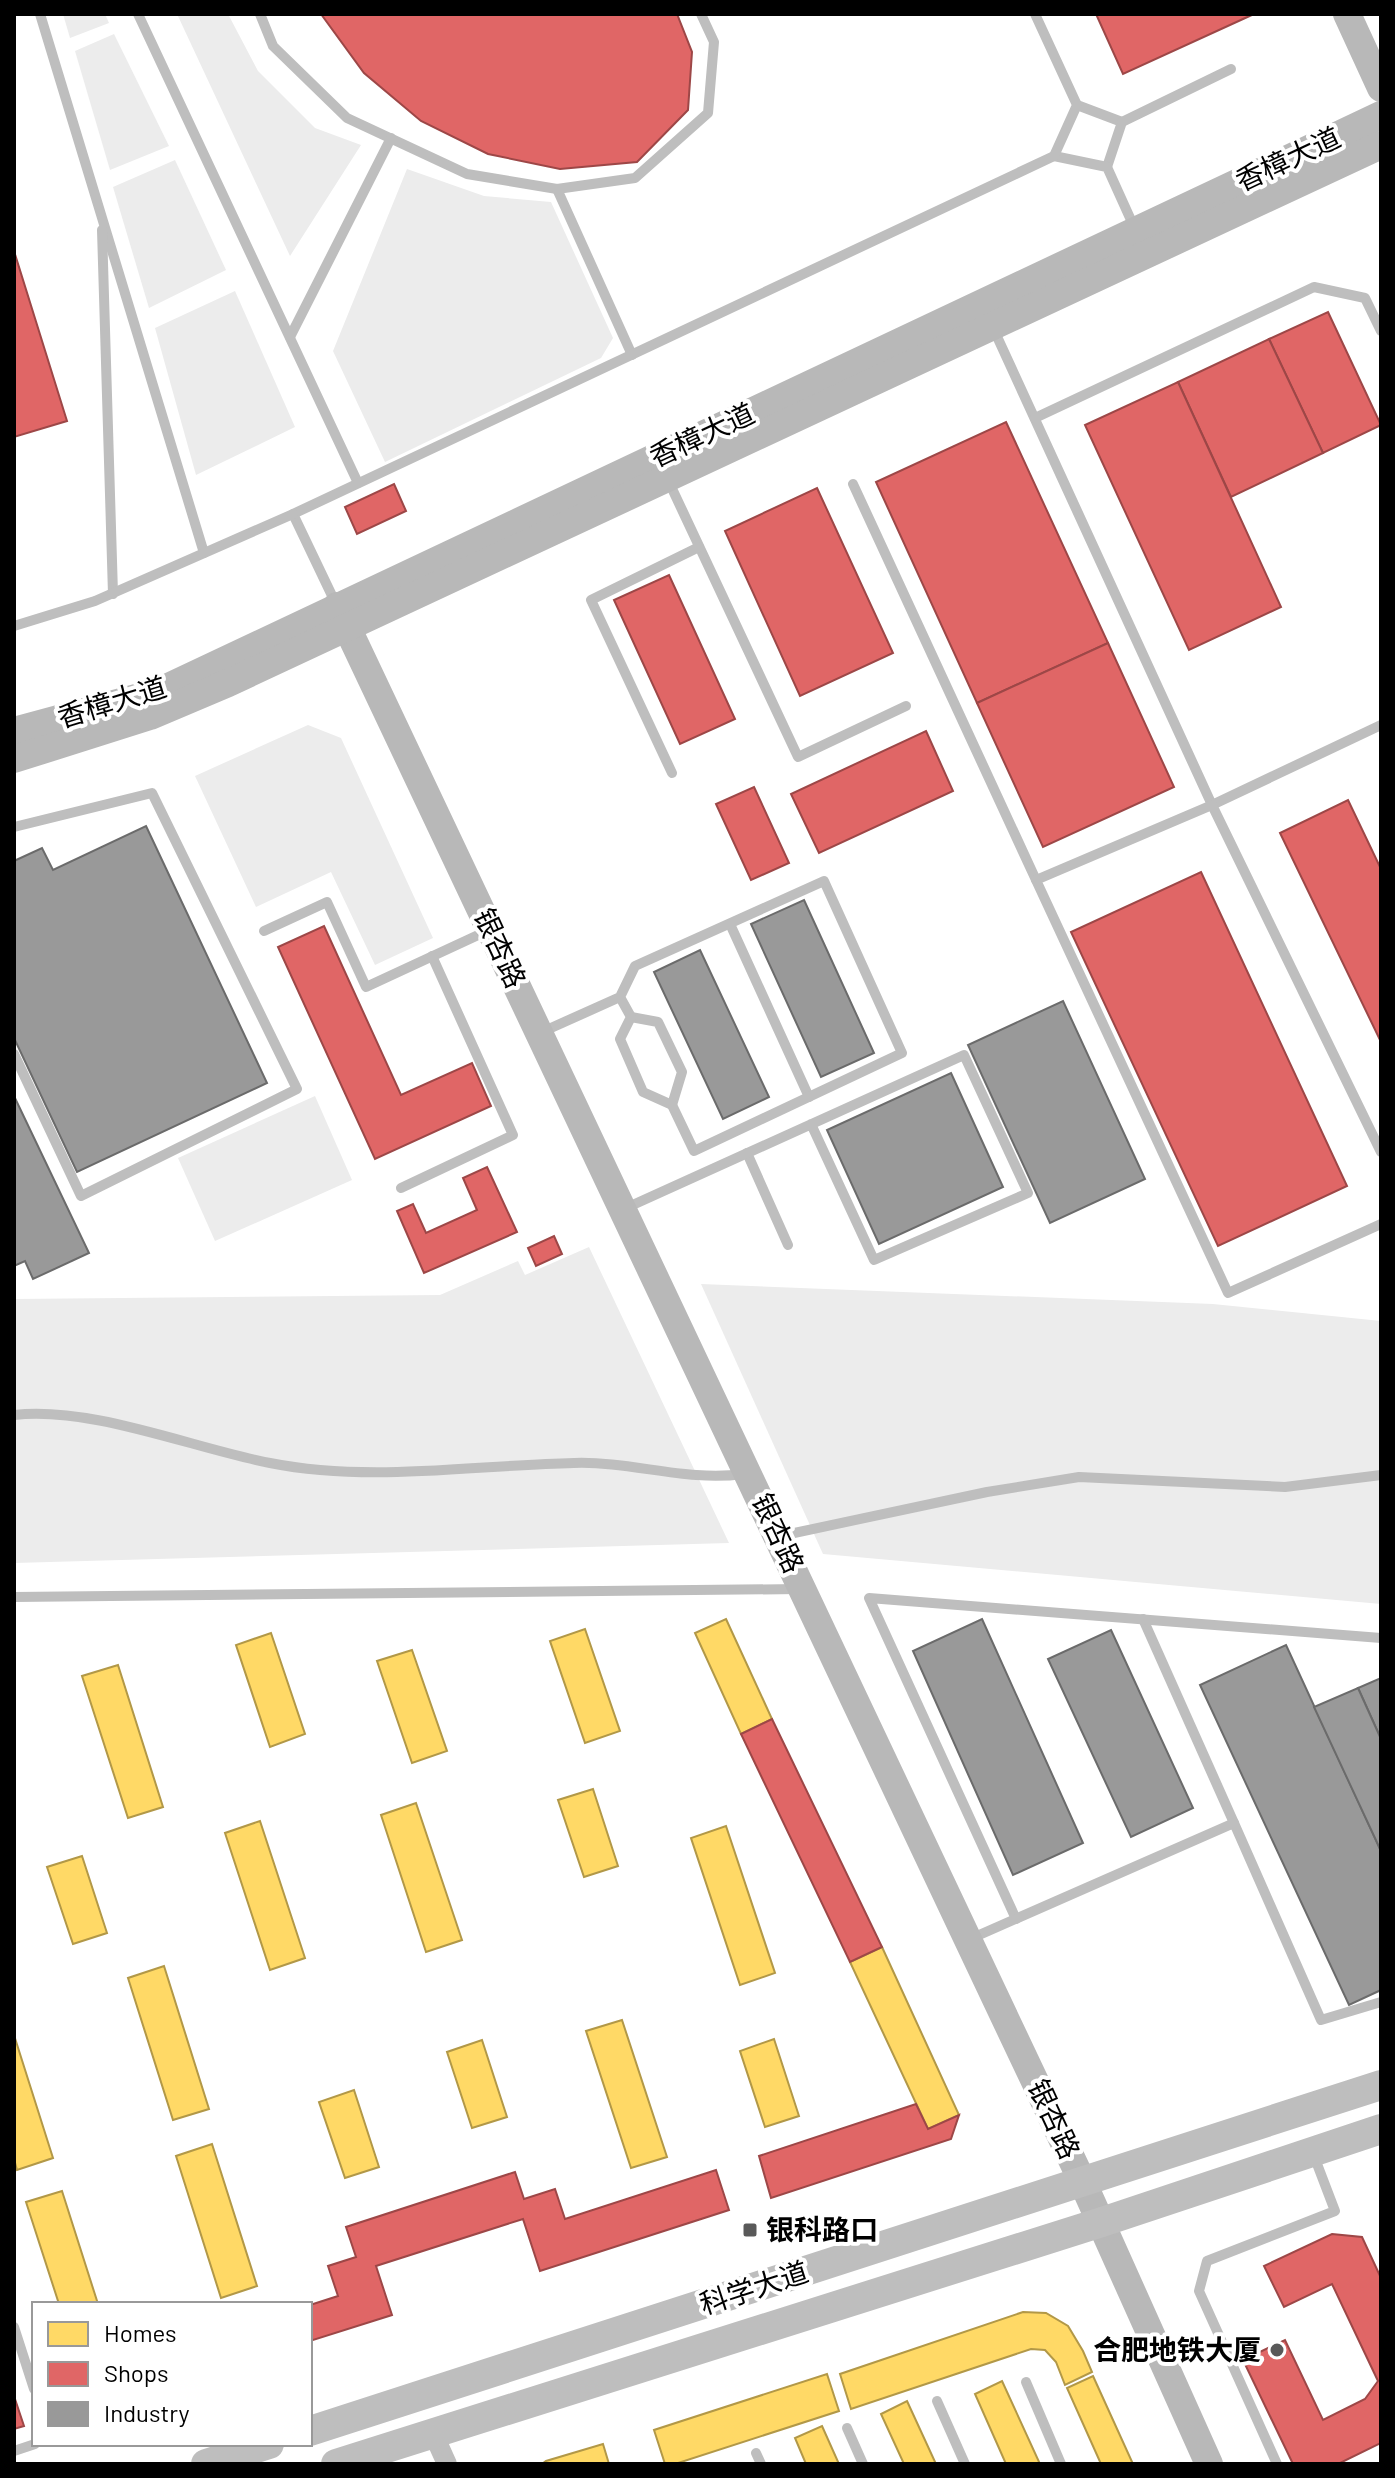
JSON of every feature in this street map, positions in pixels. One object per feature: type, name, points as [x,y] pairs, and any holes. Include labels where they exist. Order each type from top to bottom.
[{"type":"main road","points":[[1347,14],[1381,88]]},
{"type":"main road","name":"香樟大道","points":[[14,759],[150,716],[342,617],[1136,230],[1381,115]]},
{"type":"main road","name":"香樟大道","points":[[14,731],[158,692],[667,478],[1381,145]]},
{"type":"main road","name":"银杏路","points":[[342,617],[805,1589],[1102,2222],[1209,2464]]},
{"type":"main road","name":"科学大道","points":[[312,2430],[1381,2085]]},
{"type":"main road","name":"科学大道","points":[[336,2464],[1102,2222],[1381,2129]]},
{"type":"main road","points":[[206,2464],[263,2446]]},
{"type":"street","points":[[433,2433],[447,2464]]},
{"type":"lane","points":[[40,14],[204,553]]},
{"type":"lane","points":[[138,14],[358,483]]},
{"type":"lane","points":[[260,14],[273,46],[347,118],[467,174],[557,189],[635,178],[708,113],[714,42],[701,14]]},
{"type":"lane","points":[[1035,14],[1077,105],[1122,122]]},
{"type":"lane","points":[[1136,230],[1107,167],[1122,122],[1231,69]]},
{"type":"lane","points":[[1054,156],[1077,105]]},
{"type":"lane","points":[[290,337],[391,138]]},
{"type":"lane","points":[[14,626],[113,594],[293,514],[1054,156],[1107,167]]},
{"type":"lane","points":[[557,189],[632,355]]},
{"type":"lane","points":[[102,216],[113,594]]},
{"type":"lane","points":[[1035,418],[1314,287],[1365,298],[1381,331]]},
{"type":"lane","points":[[992,326],[1212,805],[1381,1152]]},
{"type":"lane","points":[[667,478],[798,757],[906,706]]},
{"type":"lane","points":[[853,484],[1228,1293],[1381,1224]]},
{"type":"lane","points":[[293,514],[342,617]]},
{"type":"lane","points":[[672,773],[591,600],[699,547]]},
{"type":"lane","points":[[1036,880],[1212,805],[1381,725]]},
{"type":"lane","points":[[14,827],[152,793],[297,1089],[81,1196],[14,1054]]},
{"type":"lane","points":[[540,1033],[620,997],[635,966],[824,881],[902,1053],[694,1151],[672,1105],[643,1092],[620,1039],[631,1017]]},
{"type":"lane","points":[[264,931],[327,902],[366,987],[491,929]]},
{"type":"lane","points":[[730,924],[809,1097]]},
{"type":"lane","points":[[401,1188],[513,1135],[432,956]]},
{"type":"lane","points":[[620,997],[631,1017]]},
{"type":"lane","points":[[631,1017],[658,1022],[682,1072],[672,1105]]},
{"type":"lane","points":[[624,1209],[811,1124],[964,1055],[1028,1193],[874,1260],[811,1124]]},
{"type":"lane","points":[[747,1153],[788,1245]]},
{"type":"lane","points":[[14,1415],[31,1413],[92,1419],[271,1463],[327,1471],[403,1472],[577,1463],[718,1477],[749,1473]]},
{"type":"lane","points":[[780,1536],[987,1492],[1079,1477],[1285,1487],[1381,1475]]},
{"type":"lane","points":[[14,1597],[805,1589]]},
{"type":"lane","points":[[1016,1919],[869,1598],[1381,1638]]},
{"type":"lane","points":[[1143,1619],[1321,2020],[1381,2002]]},
{"type":"lane","points":[[969,1940],[1234,1823]]},
{"type":"lane","points":[[1277,2464],[1199,2291],[1207,2261],[1335,2211],[1312,2152]]},
{"type":"lane","points":[[14,2327],[32,2383]]},
{"type":"lane","points":[[1026,2382],[1061,2464]]},
{"type":"lane","points":[[937,2401],[965,2464]]},
{"type":"lane","points":[[847,2428],[863,2464]]},
{"type":"lane","points":[[756,2453],[761,2464]]},
{"type":"shaded area","points":[[63,14],[105,14],[109,23],[70,38]]},
{"type":"shaded area","points":[[177,14],[228,14],[258,71],[315,128],[361,145],[290,256]]},
{"type":"shaded area","points":[[114,34],[169,146],[110,170],[75,51]]},
{"type":"shaded area","points":[[175,160],[226,270],[149,308],[113,187]]},
{"type":"shaded area","points":[[407,169],[484,196],[551,202],[613,338],[601,358],[385,462],[333,351]]},
{"type":"shaded area","points":[[235,291],[295,427],[196,475],[155,328]]},
{"type":"shaded area","points":[[308,725],[341,738],[433,938],[375,965],[331,872],[256,907],[195,776]]},
{"type":"shaded area","points":[[315,1096],[352,1180],[215,1241],[178,1158]]},
{"type":"shaded area","points":[[589,1247],[729,1543],[14,1563],[14,1299],[440,1295],[518,1261],[525,1275]]},
{"type":"shaded area","points":[[701,1284],[1213,1304],[1381,1321],[1381,1604],[823,1554]]},
{"type":"building: Homes","points":[[726,1619],[772,1719],[741,1734],[695,1633]]},
{"type":"building: Homes","points":[[585,1629],[620,1731],[585,1743],[550,1641]]},
{"type":"building: Homes","points":[[271,1633],[305,1734],[270,1747],[236,1645]]},
{"type":"building: Homes","points":[[412,1650],[447,1751],[412,1763],[377,1661]]},
{"type":"building: Homes","points":[[118,1665],[163,1807],[128,1818],[82,1676]]},
{"type":"building: Homes","points":[[593,1789],[618,1866],[584,1877],[558,1800]]},
{"type":"building: Homes","points":[[416,1803],[462,1940],[426,1952],[381,1815]]},
{"type":"building: Homes","points":[[260,1821],[305,1958],[270,1970],[225,1833]]},
{"type":"building: Homes","points":[[726,1826],[775,1973],[740,1985],[691,1838]]},
{"type":"building: Homes","points":[[82,1856],[107,1933],[73,1944],[47,1867]]},
{"type":"building: Homes","points":[[882,1947],[959,2115],[928,2129],[850,1962]]},
{"type":"building: Homes","points":[[164,1966],[209,2109],[173,2120],[128,1978]]},
{"type":"building: Homes","points":[[622,2020],[667,2157],[631,2168],[586,2031]]},
{"type":"building: Homes","points":[[14,2035],[53,2158],[17,2170],[14,2159]]},
{"type":"building: Homes","points":[[774,2039],[799,2116],[765,2127],[740,2051]]},
{"type":"building: Homes","points":[[482,2040],[507,2117],[472,2128],[447,2052]]},
{"type":"building: Homes","points":[[354,2090],[379,2167],[345,2178],[319,2102]]},
{"type":"building: Homes","points":[[212,2144],[257,2286],[221,2298],[176,2156]]},
{"type":"building: Homes","points":[[62,2191],[97,2302],[58,2302],[26,2202]]},
{"type":"building: Homes","points":[[1023,2312],[1046,2313],[1068,2326],[1092,2372],[1065,2385],[1056,2362],[1045,2350],[1031,2349],[851,2409],[840,2374]]},
{"type":"building: Homes","points":[[827,2374],[839,2411],[675,2464],[665,2464],[654,2430]]},
{"type":"building: Homes","points":[[1093,2376],[1133,2464],[1101,2464],[1067,2388]]},
{"type":"building: Homes","points":[[1002,2381],[1040,2464],[1006,2464],[975,2394]]},
{"type":"building: Homes","points":[[907,2401],[936,2464],[904,2464],[881,2414]]},
{"type":"building: Homes","points":[[822,2426],[839,2464],[806,2464],[795,2438]]},
{"type":"building: Homes","points":[[603,2444],[609,2464],[542,2464],[546,2461]]},
{"type":"building: Shops","points":[[321,14],[677,14],[692,52],[688,110],[637,162],[560,169],[488,154],[421,121],[364,73]]},
{"type":"building: Shops","points":[[1096,14],[1254,14],[1123,74]]},
{"type":"building: Shops","points":[[14,251],[67,421],[14,437]]},
{"type":"building: Shops","points":[[1328,312],[1381,425],[1323,453],[1269,339]]},
{"type":"building: Shops","points":[[1269,339],[1323,453],[1231,497],[1178,382]]},
{"type":"building: Shops","points":[[1178,382],[1281,607],[1189,650],[1085,425]]},
{"type":"building: Shops","points":[[1006,422],[1108,643],[977,703],[876,482]]},
{"type":"building: Shops","points":[[394,484],[406,511],[357,534],[345,507]]},
{"type":"building: Shops","points":[[817,488],[893,653],[800,696],[725,531]]},
{"type":"building: Shops","points":[[669,575],[735,719],[680,744],[614,600]]},
{"type":"building: Shops","points":[[1108,643],[1174,787],[1043,847],[977,703]]},
{"type":"building: Shops","points":[[926,731],[953,791],[819,853],[791,794]]},
{"type":"building: Shops","points":[[754,787],[789,863],[751,880],[716,804]]},
{"type":"building: Shops","points":[[1348,800],[1381,869],[1381,1042],[1280,833]]},
{"type":"building: Shops","points":[[1201,872],[1347,1186],[1218,1246],[1071,932]]},
{"type":"building: Shops","points":[[324,926],[401,1095],[472,1063],[491,1106],[375,1159],[278,947]]},
{"type":"building: Shops","points":[[487,1167],[517,1232],[424,1273],[397,1211],[413,1204],[426,1233],[477,1210],[463,1178]]},
{"type":"building: Shops","points":[[554,1236],[562,1254],[536,1266],[528,1248]]},
{"type":"building: Shops","points":[[772,1719],[882,1947],[850,1962],[741,1734]]},
{"type":"building: Shops","points":[[916,2104],[928,2129],[959,2115],[951,2139],[771,2198],[759,2156]]},
{"type":"building: Shops","points":[[716,2170],[729,2210],[540,2271],[523,2219],[376,2266],[392,2315],[312,2340],[312,2304],[338,2296],[328,2266],[356,2257],[346,2227],[515,2172],[524,2199],[555,2189],[565,2219]]},
{"type":"building: Shops","name":"合肥地铁大厦","points":[[1332,2234],[1362,2237],[1381,2278],[1381,2443],[1338,2464],[1293,2464],[1243,2360],[1285,2340],[1323,2420],[1365,2399],[1378,2381],[1332,2284],[1284,2307],[1264,2266]]},
{"type":"building: Shops","points":[[14,2396],[24,2426],[14,2429]]},
{"type":"building: Industry","points":[[146,826],[267,1083],[77,1172],[14,1038],[14,861],[42,848],[53,870]]},
{"type":"building: Industry","points":[[804,900],[874,1053],[821,1077],[751,924]]},
{"type":"building: Industry","points":[[700,950],[769,1097],[723,1119],[654,972]]},
{"type":"building: Industry","points":[[1063,1001],[1145,1179],[1050,1223],[968,1045]]},
{"type":"building: Industry","points":[[951,1073],[1003,1187],[879,1244],[827,1130]]},
{"type":"building: Industry","points":[[14,1096],[89,1253],[33,1279],[25,1261],[14,1266]]},
{"type":"building: Industry","points":[[982,1619],[1083,1843],[1013,1875],[913,1651]]},
{"type":"building: Industry","points":[[1111,1630],[1193,1808],[1131,1837],[1048,1659]]},
{"type":"building: Industry","points":[[1286,1645],[1381,1851],[1381,1990],[1349,2005],[1200,1685]]},
{"type":"building: Industry","points":[[1381,1678],[1381,1739],[1358,1688]]},
{"type":"building: Industry","points":[[1358,1688],[1381,1739],[1381,1851],[1314,1707]]},
{"type":"place","name":"银科路口","points":[[750,2230]]},
{"type":"place","name":"合肥地铁大厦","points":[[1277,2350]]}]
